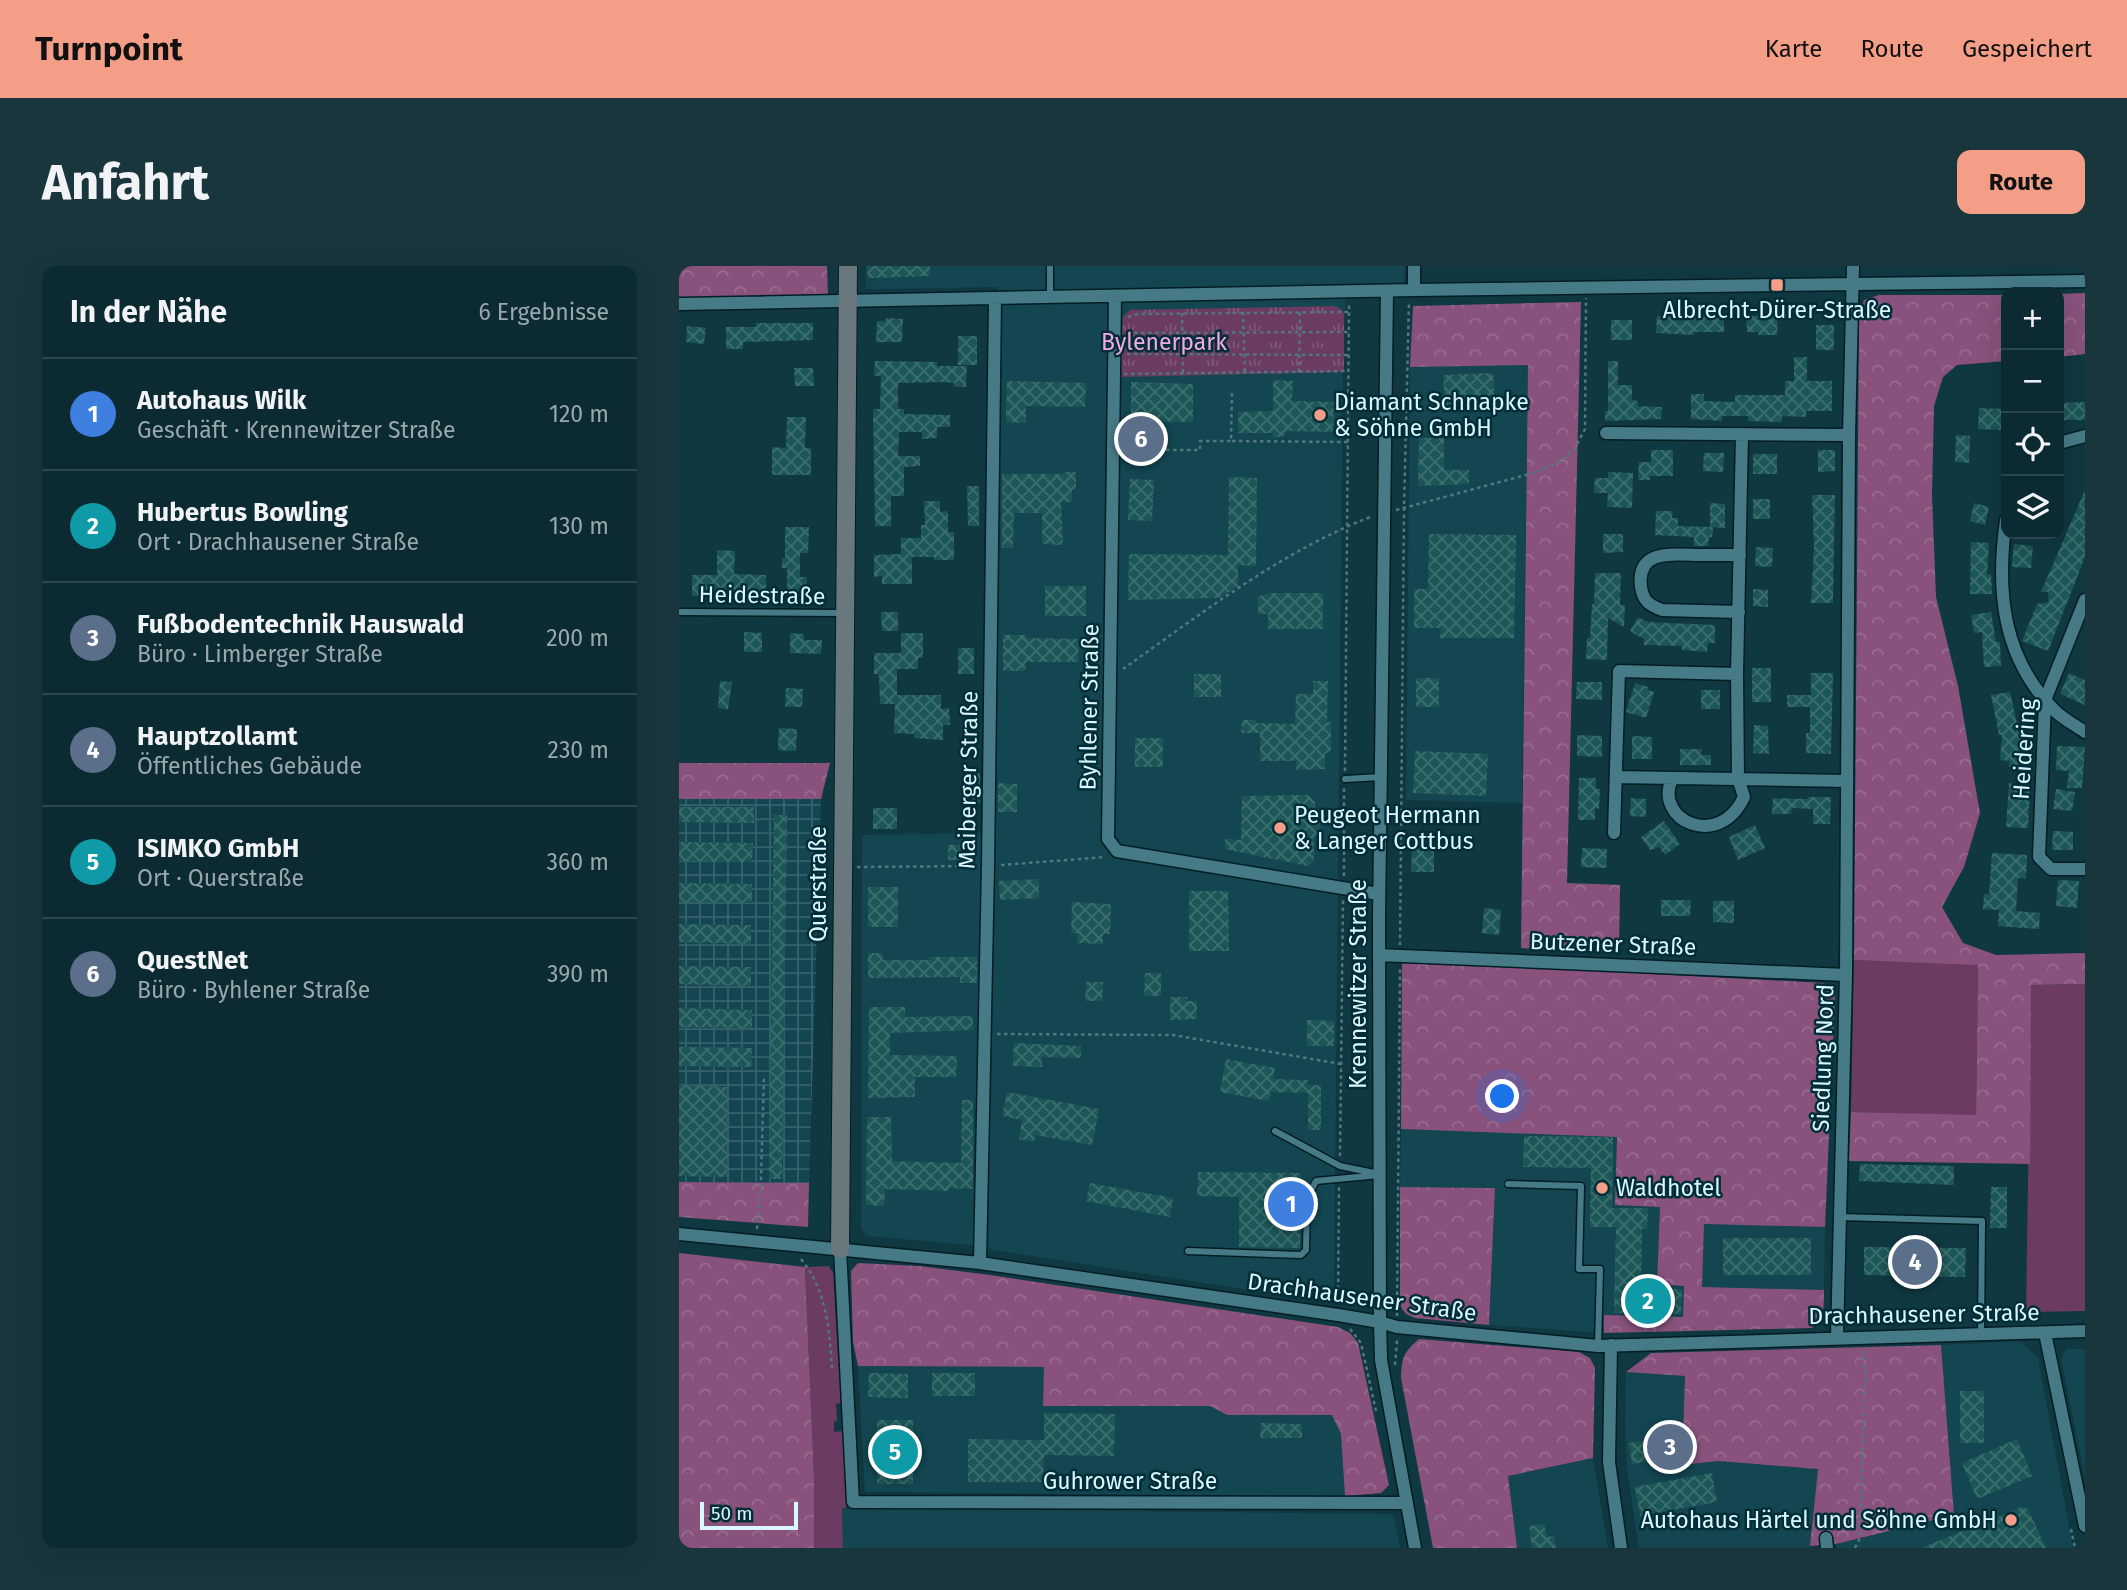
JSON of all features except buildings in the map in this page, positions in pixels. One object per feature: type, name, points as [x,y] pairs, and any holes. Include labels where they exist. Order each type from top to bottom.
[{"type":"street","name":"Querstraße","points":[[848,266],[840,1249],[853,1502]]},
{"type":"street","points":[[1411,290],[1414,266]]},
{"type":"street","points":[[1853,266],[1853,284]]},
{"type":"street","points":[[679,304],[1411,290],[2085,282]]},
{"type":"street","name":"Siedlung Nord","points":[[1837,1337],[1846,975],[1849,435],[1853,284]]},
{"type":"street","name":"Krennewitzer Straße","points":[[1387,291],[1379,894],[1380,1322],[1381,1360],[1415,1548]]},
{"type":"street","name":"Byhlener Straße","points":[[1115,296],[1108,839],[1117,851],[1379,894]]},
{"type":"street","name":"Maiberger Straße","points":[[980,1263],[995,298]]},
{"type":"street","points":[[1606,433],[1849,435]]},
{"type":"street","points":[[1672,779],[1667,790],[1668,801],[1687,822],[1701,826],[1717,826],[1737,811],[1744,797],[1738,778],[1737,674],[1742,434]]},
{"type":"street","points":[[2064,442],[2085,436]]},
{"type":"street","points":[[2004,539],[2001,592],[2005,624],[2023,669],[2056,713],[2085,732]]},
{"type":"street","points":[[1739,612],[1661,610],[1651,606],[1643,598],[1641,584],[1643,568],[1650,560],[1662,554],[1740,555]]},
{"type":"street","name":"Heidering","points":[[2085,600],[2045,700],[2039,857],[2051,869],[2085,869]]},
{"type":"street","points":[[1614,833],[1619,671],[1737,674]]},
{"type":"street","points":[[1616,777],[1847,781]]},
{"type":"street","name":"Butzener Straße","points":[[1379,955],[1846,975]]},
{"type":"street","name":"Drachhausener Straße","points":[[679,1234],[980,1263],[1380,1322],[1604,1345],[2085,1331]]},
{"type":"street","points":[[2045,1333],[2085,1526]]},
{"type":"street","points":[[1604,1345],[1609,1462],[1621,1548]]},
{"type":"street","name":"Guhrower Straße","points":[[853,1502],[1406,1503]]},
{"type":"lane","points":[[1050,266],[1050,297]]},
{"type":"lane","name":"Heidestraße","points":[[679,612],[845,613]]},
{"type":"lane","points":[[1345,779],[1381,778]]},
{"type":"lane","points":[[1275,1131],[1340,1166],[1379,1175]]},
{"type":"lane","points":[[1188,1251],[1301,1255],[1306,1250],[1307,1198],[1316,1181],[1379,1175]]},
{"type":"lane","points":[[1508,1184],[1581,1186],[1579,1269],[1599,1269],[1604,1345]]},
{"type":"lane","points":[[1840,1217],[1982,1221],[1981,1334]]},
{"type":"path","points":[[1400,1322],[1397,1313],[1404,496],[1411,290]]},
{"type":"path","points":[[1340,1166],[1349,292]]},
{"type":"path","points":[[1299,372],[1300,312]]},
{"type":"path","points":[[1349,312],[1138,314],[1128,317],[1124,333],[1349,332]]},
{"type":"path","points":[[1182,313],[1183,373]]},
{"type":"path","points":[[1243,313],[1245,372]]},
{"type":"path","points":[[1123,354],[1349,355]]},
{"type":"path","points":[[1123,364],[1123,374],[1348,371]]},
{"type":"path","points":[[1231,442],[1232,393]]},
{"type":"path","points":[[1122,457],[1160,457],[1160,450],[1200,450],[1200,441],[1348,442]]},
{"type":"path","points":[[843,867],[988,866],[1103,857],[1117,859]]},
{"type":"path","points":[[1379,919],[1400,920]]},
{"type":"path","points":[[984,1034],[1173,1035],[1341,1064]]},
{"type":"path","points":[[756,1241],[764,1075]]},
{"type":"path","points":[[1339,1180],[1338,1324],[1348,1327],[1361,1343],[1378,1420]]},
{"type":"path","points":[[800,1259],[813,1275],[825,1307],[832,1370]]},
{"type":"path","points":[[1397,1313],[1400,1322]]},
{"type":"path","points":[[1855,1548],[1860,1538],[1865,1371],[1860,1337]]},
{"type":"shaded area","points":[[866,266],[1405,266],[1404,283],[1346,285],[1334,1293],[1325,1302],[988,1249],[998,287],[866,289]]},
{"type":"shaded area","points":[[1528,364],[1522,803],[1406,800],[1410,367]]},
{"type":"shaded area","points":[[679,799],[821,799],[809,1183],[679,1182]]},
{"type":"shaded area","points":[[983,833],[980,1246],[868,1236],[861,1229],[862,835]]},
{"type":"shaded area","points":[[1401,1129],[1617,1137],[1615,1205],[1660,1207],[1657,1284],[1684,1285],[1683,1318],[1605,1315],[1604,1333],[1489,1325],[1495,1188],[1400,1187]]},
{"type":"shaded area","points":[[1703,1224],[1825,1227],[1824,1290],[1701,1287]]},
{"type":"shaded area","points":[[2020,1341],[2038,1358],[2073,1548],[1837,1548],[1836,1544],[1954,1515],[1941,1345]]},
{"type":"shaded area","points":[[2067,1349],[2085,1349],[2085,1478],[2061,1358]]},
{"type":"shaded area","points":[[858,1366],[1045,1367],[1043,1406],[1210,1406],[1227,1415],[1332,1415],[1341,1434],[1345,1496],[865,1492]]},
{"type":"shaded area","points":[[1626,1372],[1685,1376],[1682,1465],[1718,1461],[1818,1469],[1810,1548],[1639,1548],[1627,1470]]},
{"type":"shaded area","points":[[1593,1458],[1608,1548],[1517,1548],[1507,1476]]},
{"type":"shaded area","points":[[841,1508],[1393,1514],[1400,1548],[843,1548]]},
{"type":"green space","points":[[679,266],[827,266],[828,297],[679,298]]},
{"type":"green space","points":[[2085,293],[2085,354],[2064,356],[2064,294]]},
{"type":"green space","points":[[1879,295],[2001,295],[2001,361],[1957,365],[1943,377],[1934,406],[1932,495],[1936,597],[1958,686],[1980,813],[1964,867],[1942,907],[1963,943],[1996,955],[2085,953],[2085,984],[2031,985],[2030,1164],[1849,1161],[1851,1112],[1976,1115],[1978,965],[1854,960],[1859,314],[1864,300]]},
{"type":"green space","points":[[1581,302],[1567,883],[1620,885],[1619,953],[1521,948],[1528,365],[1410,367],[1413,306]]},
{"type":"green space","name":"Bylenerpark","points":[[1335,306],[1344,313],[1344,372],[1120,377],[1123,317],[1130,310]]},
{"type":"green space","points":[[679,763],[830,763],[821,799],[679,799]]},
{"type":"green space","points":[[1854,960],[1978,964],[1976,1116],[1851,1112]]},
{"type":"green space","points":[[1402,961],[1824,983],[1833,990],[1835,997],[1825,1227],[1704,1224],[1702,1287],[1824,1290],[1823,1311],[1816,1324],[1812,1328],[1604,1333],[1604,1315],[1683,1317],[1684,1286],[1657,1284],[1660,1207],[1615,1205],[1617,1137],[1401,1129]]},
{"type":"green space","points":[[2085,984],[2085,1311],[2026,1312],[2031,985]]},
{"type":"green space","points":[[679,1182],[809,1183],[808,1227],[679,1217]]},
{"type":"green space","points":[[1400,1187],[1495,1188],[1489,1325],[1415,1318],[1406,1314],[1400,1306]]},
{"type":"green space","points":[[679,1253],[805,1267],[814,1476],[814,1548],[679,1548]]},
{"type":"green space","points":[[858,1263],[919,1266],[990,1275],[1338,1327],[1350,1333],[1358,1343],[1389,1485],[1381,1493],[1345,1496],[1341,1434],[1332,1415],[1227,1415],[1210,1406],[1043,1406],[1044,1367],[858,1366],[853,1342],[851,1271]]},
{"type":"green space","points":[[829,1266],[833,1273],[841,1403],[836,1404],[837,1421],[834,1422],[834,1432],[843,1431],[846,1508],[842,1508],[843,1548],[814,1548],[814,1476],[805,1267]]},
{"type":"green space","points":[[1419,1339],[1579,1352],[1590,1358],[1595,1368],[1593,1458],[1508,1476],[1517,1548],[1433,1548],[1401,1378],[1404,1356]]},
{"type":"green space","points":[[1941,1345],[1954,1515],[1836,1544],[1810,1546],[1818,1469],[1718,1461],[1682,1465],[1685,1376],[1626,1372],[1651,1353]]},
{"type":"place","name":"Albrecht-Dürer-Straße","points":[[1777,285]]},
{"type":"place","name":"Diamant Schnapke & Söhne GmbH","points":[[1320,415]]},
{"type":"place","name":"QuestNet","points":[[1141,439]]},
{"type":"place","name":"Peugeot Hermann & Langer Cottbus","points":[[1280,828]]},
{"type":"place","name":"Waldhotel","points":[[1602,1188]]},
{"type":"place","name":"Autohaus Wilk","points":[[1291,1204]]},
{"type":"place","name":"Hauptzollamt","points":[[1915,1262]]},
{"type":"place","name":"Hubertus Bowling","points":[[1648,1301]]},
{"type":"place","name":"Fußbodentechnik Hauswald","points":[[1670,1447]]},
{"type":"place","name":"ISIMKO GmbH","points":[[895,1452]]},
{"type":"place","name":"Autohaus Härtel und Söhne GmbH","points":[[2011,1520]]}]
